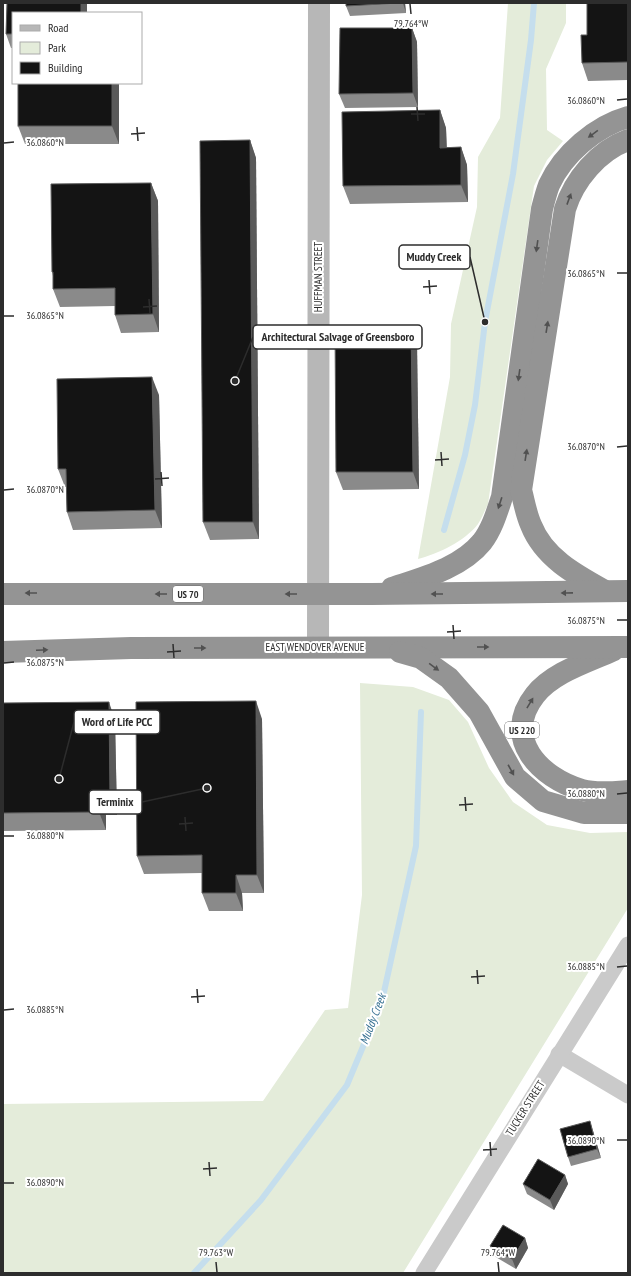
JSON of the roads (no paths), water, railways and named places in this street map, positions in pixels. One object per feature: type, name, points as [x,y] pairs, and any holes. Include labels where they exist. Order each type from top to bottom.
[{"type":"highway","points":[[372,594],[437,573],[460,560],[481,543],[487,534],[502,496],[542,209],[550,184],[564,163],[582,142],[602,128],[628,117]]},
{"type":"highway","points":[[606,592],[576,575],[551,556],[540,542],[531,525],[521,490],[565,209],[570,194],[591,166],[608,150],[628,140]]},
{"type":"highway","name":"US 70","points":[[3,594],[372,594],[628,591]]},
{"type":"highway","name":"EAST WENDOVER AVENUE","points":[[3,652],[131,648],[624,647]]},
{"type":"highway","name":"US 220","points":[[624,647],[550,681],[535,694],[527,707],[522,722],[523,736],[533,760],[546,773],[583,790],[628,791]]},
{"type":"highway","points":[[386,648],[421,658],[450,678],[479,712],[515,777],[543,801],[584,813],[628,813]]},
{"type":"street","name":"HUFFMAN STREET","points":[[318,647],[319,3]]},
{"type":"street","name":"TUCKER STREET","points":[[424,1273],[628,945]]},
{"type":"street","points":[[559,1054],[628,1095]]},
{"type":"waterway","name":"Muddy Creek","points":[[444,530],[465,455],[475,405],[485,322],[513,174],[531,40],[534,3]]},
{"type":"waterway","name":"Muddy Creek","points":[[194,1273],[261,1200],[347,1085],[382,1001],[416,846],[421,712]]},
{"type":"place","name":"Muddy Creek","points":[[485,322]]},
{"type":"place","name":"Architectural Salvage of Greensboro","points":[[235,381]]},
{"type":"place","name":"Word of Life PCC","points":[[59,779]]},
{"type":"place","name":"Terminix","points":[[207,788]]}]
